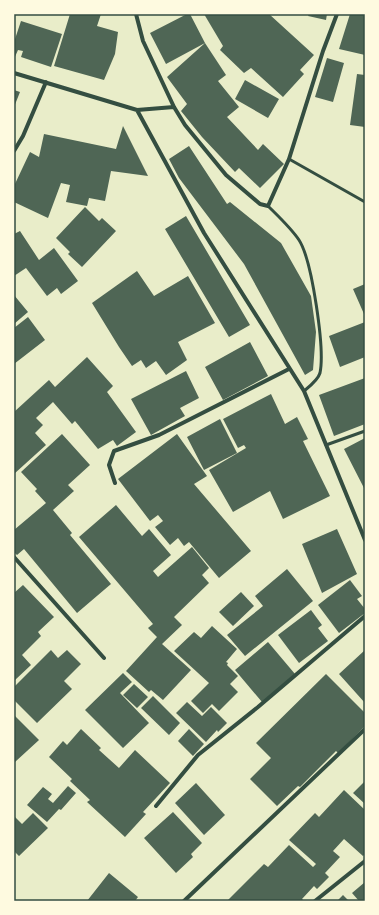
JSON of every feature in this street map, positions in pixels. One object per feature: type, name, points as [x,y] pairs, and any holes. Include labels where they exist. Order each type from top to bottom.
[{"type":"street","points":[[136,14],[143,41],[174,107],[185,125],[226,175],[260,204],[268,206],[288,159],[323,51],[337,14]]},
{"type":"street","points":[[14,73],[137,110],[174,107]]},
{"type":"street","points":[[14,151],[23,136],[46,82]]},
{"type":"street","points":[[137,110],[204,234],[304,391],[365,540]]},
{"type":"street","points":[[116,483],[109,465],[114,451],[159,435],[289,369]]},
{"type":"street","points":[[14,556],[104,658]]},
{"type":"street","points":[[156,806],[198,755],[258,707],[365,616]]},
{"type":"street","points":[[184,901],[365,729]]},
{"type":"street","points":[[315,901],[365,861]]},
{"type":"lane","points":[[288,159],[365,202]]},
{"type":"lane","points":[[268,206],[300,240],[307,260],[320,324],[320,374],[313,384],[304,391]]},
{"type":"lane","points":[[326,445],[365,431]]},
{"type":"building","points":[[70,14],[101,14],[97,26],[118,32],[115,54],[104,80],[54,66]]},
{"type":"building","points":[[187,14],[190,14],[205,43],[166,64],[150,33]]},
{"type":"building","points":[[204,14],[269,14],[314,55],[300,70],[304,74],[283,97],[251,68],[244,73],[220,50],[223,46]]},
{"type":"building","points":[[309,14],[327,14],[326,20],[308,16]]},
{"type":"building","points":[[350,14],[365,14],[365,55],[339,49]]},
{"type":"building","points":[[21,21],[62,34],[51,67],[21,57],[23,51],[18,50],[14,59],[14,42]]},
{"type":"building","points":[[205,43],[226,75],[218,81],[239,107],[227,117],[258,150],[263,144],[284,164],[260,188],[239,168],[235,172],[202,137],[181,111],[187,104],[167,77]]},
{"type":"building","points":[[327,58],[344,63],[333,102],[315,97]]},
{"type":"building","points":[[357,74],[365,75],[365,127],[350,125]]},
{"type":"building","points":[[245,80],[279,99],[268,118],[235,99]]},
{"type":"building","points":[[14,90],[20,92],[14,107]]},
{"type":"building","points":[[123,126],[148,176],[111,171],[105,201],[89,198],[87,206],[66,202],[70,185],[61,183],[48,218],[14,202],[14,186],[30,152],[39,157],[44,134],[116,149]]},
{"type":"building","points":[[189,146],[227,204],[230,202],[281,243],[311,296],[316,332],[313,370],[305,375],[244,264],[179,178],[169,159]]},
{"type":"building","points":[[85,207],[99,221],[102,218],[116,231],[82,267],[68,254],[70,252],[56,238]]},
{"type":"building","points":[[186,216],[250,325],[229,337],[165,229]]},
{"type":"building","points":[[20,231],[39,260],[54,248],[78,281],[61,294],[57,288],[47,296],[26,268],[14,276],[14,234]]},
{"type":"building","points":[[137,271],[154,296],[188,276],[215,323],[178,342],[187,360],[166,375],[156,361],[146,368],[141,360],[132,366],[92,303]]},
{"type":"building","points":[[365,284],[365,314],[364,314],[353,289]]},
{"type":"building","points":[[14,295],[28,312],[14,324]]},
{"type":"building","points":[[28,317],[45,340],[14,364],[14,328]]},
{"type":"building","points":[[365,322],[365,357],[340,367],[329,336]]},
{"type":"building","points":[[250,342],[268,376],[223,400],[205,367]]},
{"type":"building","points":[[87,357],[113,386],[107,392],[136,432],[117,446],[113,440],[98,449],[75,421],[72,424],[53,402],[36,418],[43,425],[35,433],[46,445],[14,474],[14,412],[49,380],[55,387]]},
{"type":"building","points":[[186,371],[199,398],[180,408],[185,416],[151,435],[131,399]]},
{"type":"building","points":[[365,378],[365,424],[334,436],[319,395]]},
{"type":"building","points":[[271,394],[285,424],[297,417],[308,439],[303,441],[330,496],[283,519],[270,491],[233,512],[209,470],[246,448],[244,445],[238,448],[223,419]]},
{"type":"building","points":[[220,419],[237,453],[204,470],[187,437]]},
{"type":"building","points":[[62,434],[90,465],[68,485],[74,491],[53,510],[72,533],[70,535],[111,584],[77,613],[24,549],[17,555],[14,552],[14,530],[46,503],[35,491],[37,489],[21,472]]},
{"type":"building","points":[[177,434],[207,476],[194,484],[251,551],[219,578],[189,542],[184,546],[178,538],[170,545],[155,527],[163,521],[158,515],[150,521],[118,479]]},
{"type":"building","points":[[365,438],[365,490],[344,449]]},
{"type":"building","points":[[116,505],[142,536],[149,529],[171,555],[153,571],[158,577],[192,547],[209,568],[202,575],[209,583],[174,617],[182,625],[162,644],[191,670],[163,700],[151,690],[149,692],[126,671],[157,637],[148,628],[153,624],[79,537]]},
{"type":"building","points":[[337,529],[357,574],[322,593],[302,544]]},
{"type":"building","points":[[287,569],[313,601],[245,656],[227,635],[263,606],[255,596]]},
{"type":"building","points":[[350,580],[362,596],[357,599],[365,609],[365,613],[339,633],[318,605]]},
{"type":"building","points":[[23,585],[54,617],[38,632],[41,636],[22,655],[31,665],[14,681],[14,593]]},
{"type":"building","points":[[241,592],[254,606],[233,626],[219,612]]},
{"type":"building","points":[[311,610],[322,625],[318,628],[328,641],[299,663],[278,635]]},
{"type":"building","points":[[212,626],[237,649],[226,662],[238,676],[230,684],[238,692],[219,711],[212,704],[203,713],[191,701],[209,683],[174,651],[194,632],[201,638]]},
{"type":"building","points":[[268,642],[295,674],[262,702],[235,670]]},
{"type":"building","points":[[51,650],[58,658],[67,650],[81,664],[64,681],[72,689],[37,723],[14,700],[14,687]]},
{"type":"building","points":[[365,650],[365,703],[339,674]]},
{"type":"building","points":[[123,673],[132,682],[120,693],[149,723],[123,748],[85,710]]},
{"type":"building","points":[[326,674],[365,713],[365,726],[338,753],[336,751],[300,787],[298,786],[277,806],[250,779],[271,758],[256,743]]},
{"type":"building","points":[[134,684],[148,697],[137,708],[123,695]]},
{"type":"building","points":[[153,696],[180,723],[169,735],[141,708]]},
{"type":"building","points":[[187,702],[202,716],[211,707],[227,723],[218,732],[217,730],[206,742],[176,713]]},
{"type":"building","points":[[14,715],[39,740],[15,762],[14,760]]},
{"type":"building","points":[[81,729],[101,748],[99,750],[119,768],[135,750],[170,783],[143,812],[146,814],[125,837],[87,802],[90,800],[70,781],[72,779],[49,757],[63,741],[67,745]]},
{"type":"building","points":[[189,729],[204,744],[193,756],[178,741]]},
{"type":"building","points":[[365,781],[365,804],[353,793]]},
{"type":"building","points":[[196,783],[225,815],[204,835],[175,803]]},
{"type":"building","points":[[68,786],[76,793],[61,810],[59,809],[47,822],[27,805],[43,787],[52,794],[48,799],[53,803]]},
{"type":"building","points":[[344,790],[365,810],[365,854],[363,856],[344,839],[333,851],[340,857],[325,873],[329,877],[317,889],[314,886],[302,899],[304,901],[227,901],[264,864],[268,867],[289,845],[313,867],[316,864],[289,840],[315,813],[319,817]]},
{"type":"building","points":[[173,812],[202,843],[191,854],[193,857],[176,873],[144,838]]},
{"type":"building","points":[[33,813],[48,828],[19,856],[14,851],[14,816],[22,824]]},
{"type":"building","points":[[109,873],[138,897],[135,901],[87,901]]},
{"type":"building","points":[[365,882],[365,901],[359,901],[352,893]]},
{"type":"building","points":[[343,895],[349,901],[337,901]]}]
